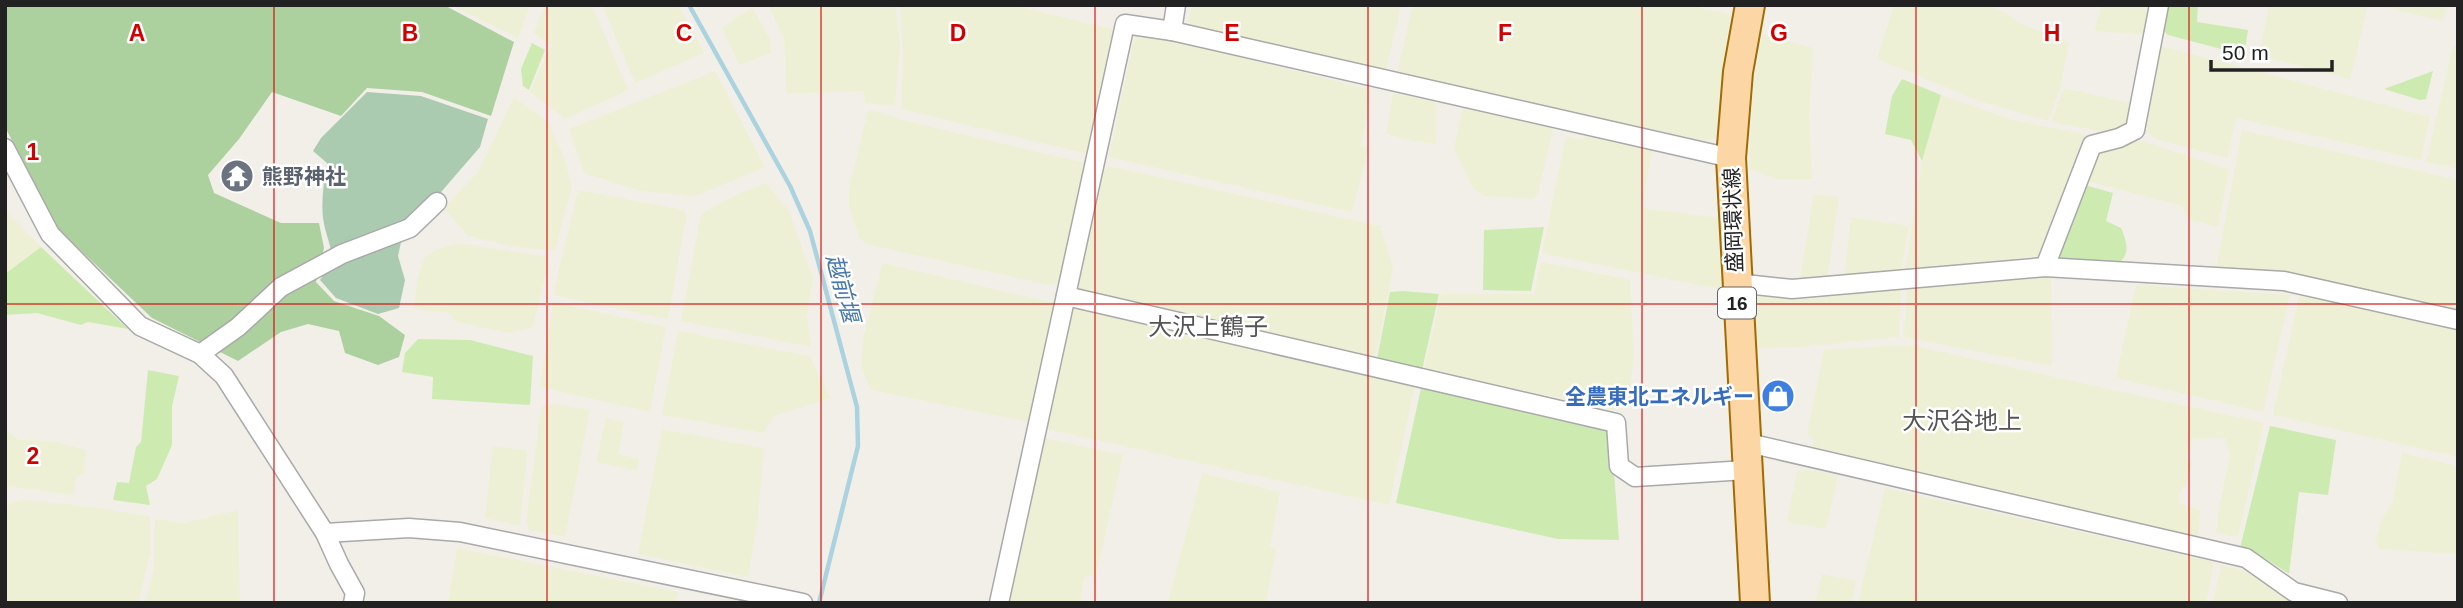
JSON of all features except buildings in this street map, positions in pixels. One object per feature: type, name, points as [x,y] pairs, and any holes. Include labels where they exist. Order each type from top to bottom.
[{"type":"main road","name":"盛岡環状線","points":[[1750,5],[1738,72],[1731,158],[1744,442],[1755,603]]},
{"type":"street","points":[[1172,31],[1176,5]]},
{"type":"street","points":[[2045,267],[2092,145],[2119,138],[2135,130],[2160,5]]},
{"type":"street","points":[[999,603],[1125,24],[1172,31],[1731,158]]},
{"type":"street","points":[[5,148],[50,234],[140,326],[200,354],[225,376],[325,533],[355,593],[354,603]]},
{"type":"street","points":[[200,354],[239,327],[281,288],[342,254],[410,228],[437,202]]},
{"type":"street","points":[[1736,284],[1792,289],[2045,267],[2284,281],[2458,320]]},
{"type":"street","points":[[1066,296],[1616,423],[1619,466],[1635,477],[1746,470]]},
{"type":"street","points":[[1744,442],[2246,558],[2294,592],[2338,603]]},
{"type":"street","points":[[325,533],[409,528],[460,532],[803,603]]},
{"type":"green space","points":[[5,5],[444,5],[514,42],[491,116],[422,92],[367,88],[341,116],[272,92],[239,139],[208,175],[214,193],[281,223],[319,223],[324,248],[316,282],[334,301],[379,316],[405,335],[399,357],[378,365],[345,353],[339,331],[308,324],[281,332],[238,361],[152,318],[58,229],[5,127]]},
{"type":"green space","points":[[450,5],[530,5],[518,38]]},
{"type":"green space","points":[[545,5],[592,5],[628,90],[565,119],[530,92],[551,45],[534,33]]},
{"type":"green space","points":[[602,5],[678,5],[704,53],[635,83]]},
{"type":"green space","points":[[768,5],[895,5],[900,45],[895,106],[865,103],[863,91],[787,94],[784,38]]},
{"type":"green space","points":[[900,5],[1013,5],[1116,30],[1088,154],[901,109],[903,59]]},
{"type":"green space","points":[[1192,5],[1401,5],[1386,70],[1193,26],[1188,21]]},
{"type":"green space","points":[[1413,5],[1689,5],[1730,14],[1717,136],[1706,141],[1397,73]]},
{"type":"green space","points":[[1894,5],[1986,5],[2008,14],[2019,23],[2069,42],[2060,89],[2048,121],[1982,102],[1877,59]]},
{"type":"green space","points":[[2102,5],[2153,5],[2148,35],[2094,31]]},
{"type":"green space","points":[[2167,5],[2198,5],[2197,22],[2248,30],[2244,55],[2168,35],[2162,29]]},
{"type":"green space","points":[[2269,5],[2368,5],[2350,79],[2259,55]]},
{"type":"green space","points":[[2375,5],[2447,5],[2443,21]]},
{"type":"green space","points":[[752,7],[770,39],[771,53],[739,65],[722,28]]},
{"type":"green space","points":[[1762,34],[1813,48],[1809,115],[1812,179],[1777,179],[1749,169],[1753,91]]},
{"type":"green space","points":[[1138,35],[1169,39],[1371,90],[1362,145],[1369,148],[1352,212],[1109,157],[1133,43]]},
{"type":"green space","points":[[532,43],[545,50],[529,90],[523,86],[521,69]]},
{"type":"green space","points":[[2458,43],[2458,169],[2426,162],[2453,46]]},
{"type":"green space","points":[[2161,46],[2430,117],[2421,160],[2236,118],[2227,158],[2155,139],[2146,131]]},
{"type":"green space","points":[[715,71],[765,167],[696,196],[640,191],[584,173],[569,129]]},
{"type":"green space","points":[[2433,71],[2426,99],[2420,100],[2384,89]]},
{"type":"green space","points":[[1902,79],[1941,95],[1922,161],[1911,140],[1885,134],[1892,96]]},
{"type":"green space","points":[[2064,88],[2134,104],[2130,123],[2117,134],[2051,122]]},
{"type":"green space","points":[[367,92],[421,96],[488,119],[480,147],[435,199],[405,224],[398,256],[405,280],[399,308],[378,314],[336,298],[320,280],[331,255],[322,211],[327,163],[313,151],[321,138]]},
{"type":"green space","points":[[1393,93],[1436,102],[1436,144],[1386,134]]},
{"type":"green space","points":[[1941,95],[2013,120],[2088,135],[2044,255],[1905,271],[1922,161]]},
{"type":"green space","points":[[514,97],[548,122],[563,154],[572,187],[555,251],[510,246],[468,236],[444,208],[478,172]]},
{"type":"green space","points":[[1463,107],[1553,128],[1538,194],[1532,199],[1484,196],[1472,187],[1454,148]]},
{"type":"green space","points":[[871,110],[910,122],[1086,163],[1059,283],[1049,285],[866,244],[859,237],[849,206],[849,189],[867,114]]},
{"type":"green space","points":[[2242,130],[2458,180],[2458,311],[2215,274]]},
{"type":"green space","points":[[1566,136],[1579,139],[1586,136],[1652,150],[1642,208],[1720,218],[1723,290],[1542,253]]},
{"type":"green space","points":[[2141,141],[2229,169],[2218,227],[2188,219],[2182,206],[2087,181],[2095,156],[2107,149]]},
{"type":"green space","points":[[1108,166],[1380,226],[1393,268],[1376,353],[1365,357],[1084,295],[1077,289],[1101,177]]},
{"type":"green space","points":[[766,183],[789,211],[813,279],[807,314],[811,347],[681,321],[701,214]]},
{"type":"green space","points":[[2085,185],[2113,193],[2106,221],[2121,228],[2126,254],[2120,262],[2065,261],[2057,257]]},
{"type":"green space","points":[[578,190],[684,210],[686,217],[668,319],[553,295]]},
{"type":"green space","points":[[1814,194],[1839,197],[1827,278],[1799,285]]},
{"type":"green space","points":[[5,210],[41,247],[5,274]]},
{"type":"green space","points":[[1851,217],[1909,226],[1901,271],[1844,278]]},
{"type":"green space","points":[[1544,227],[1531,291],[1483,290],[1484,230]]},
{"type":"green space","points":[[456,243],[550,257],[533,327],[509,333],[456,322],[449,313],[414,309],[418,275],[425,257],[435,250]]},
{"type":"green space","points":[[41,247],[128,329],[88,322],[81,325],[37,313],[5,315],[5,274]]},
{"type":"green space","points":[[1541,262],[1630,280],[1634,358],[1627,408],[1615,410],[1424,369],[1441,294],[1534,294]]},
{"type":"green space","points":[[883,263],[1055,303],[1029,422],[871,390],[861,366],[863,338]]},
{"type":"green space","points":[[2051,273],[2052,366],[1904,337],[1907,287]]},
{"type":"green space","points":[[2136,285],[2290,295],[2263,412],[2116,378]]},
{"type":"green space","points":[[1901,287],[1899,337],[1801,347],[1754,348],[1749,292],[1807,299]]},
{"type":"green space","points":[[1390,292],[1439,294],[1422,370],[1377,359]]},
{"type":"green space","points":[[2299,297],[2335,297],[2458,325],[2458,457],[2273,415]]},
{"type":"green space","points":[[553,302],[666,327],[650,412],[540,387]]},
{"type":"green space","points":[[1074,307],[1415,385],[1389,505],[1047,429]]},
{"type":"green space","points":[[678,331],[810,356],[830,398],[774,416],[763,433],[662,415]]},
{"type":"green space","points":[[418,339],[470,340],[533,356],[530,405],[432,399],[433,377],[402,372],[405,353]]},
{"type":"green space","points":[[1914,346],[2264,423],[2238,537],[2216,533],[2230,457],[2225,438],[2192,439],[2187,457],[2192,464],[2186,487],[2182,487],[2178,503],[2200,510],[2196,540],[1812,452],[1813,438],[1807,434],[1824,350]]},
{"type":"green space","points":[[148,370],[179,376],[172,406],[172,445],[157,479],[146,486],[150,505],[113,500],[117,482],[129,483],[136,447],[141,442]]},
{"type":"green space","points":[[1421,388],[1611,430],[1619,540],[1558,539],[1396,503]]},
{"type":"green space","points":[[544,405],[590,410],[565,537],[530,530],[526,523],[541,410]]},
{"type":"green space","points":[[606,418],[624,422],[618,454],[639,459],[637,471],[596,462]]},
{"type":"green space","points":[[2270,426],[2336,440],[2328,495],[2299,492],[2289,574],[2255,552],[2240,548]]},
{"type":"green space","points":[[5,428],[18,440],[52,441],[86,450],[84,473],[76,478],[74,495],[5,486]]},
{"type":"green space","points":[[662,429],[764,448],[756,532],[748,577],[638,554]]},
{"type":"green space","points":[[1045,438],[1123,455],[1096,576],[1084,577],[1080,603],[1008,603]]},
{"type":"green space","points":[[493,446],[527,450],[520,526],[485,518]]},
{"type":"green space","points":[[2402,453],[2458,466],[2458,554],[2379,549],[2376,541],[2381,520],[2392,503]]},
{"type":"green space","points":[[1812,470],[1838,476],[1826,529],[1787,522],[1797,471]]},
{"type":"green space","points":[[1202,473],[1280,492],[1270,547],[1276,549],[1266,603],[1168,602]]},
{"type":"green space","points":[[1885,488],[2214,562],[2206,603],[1858,603]]},
{"type":"green space","points":[[23,500],[149,516],[150,554],[138,603],[5,603],[5,515],[10,502]]},
{"type":"green space","points":[[238,510],[240,603],[145,603],[154,570],[155,519],[184,523]]},
{"type":"green space","points":[[457,548],[678,592],[675,603],[448,603]]},
{"type":"green space","points":[[2221,565],[2250,572],[2299,603],[2213,603]]},
{"type":"green space","points":[[1822,574],[1856,581],[1851,603],[1815,603]]},
{"type":"waterway","name":"越前堰","points":[[689,5],[790,186],[810,231],[857,407],[858,446],[819,603]]},
{"type":"place","name":"熊野神社","points":[[237,176]]},
{"type":"place","name":"全農東北エネルギー","points":[[1778,396]]},
{"type":"district","name":"大沢上鶴子","points":[[1208,326]]},
{"type":"district","name":"大沢谷地上","points":[[1962,420]]}]
